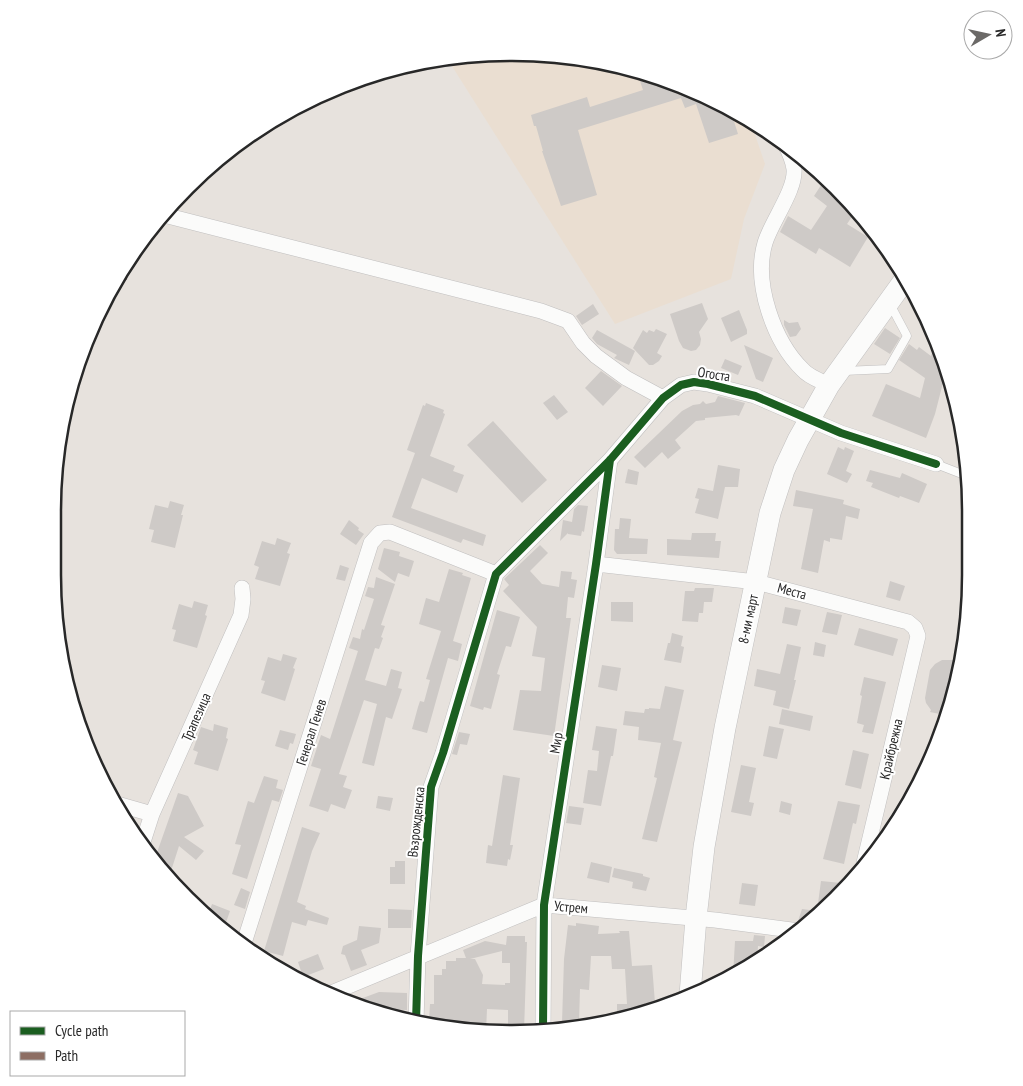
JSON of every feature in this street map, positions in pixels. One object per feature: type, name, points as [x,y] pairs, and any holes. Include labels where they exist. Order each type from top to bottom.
[{"type":"main road","name":"8-ми март","points":[[691,987],[704,847],[725,728],[770,513],[784,470],[798,440],[834,378],[901,285]]},
{"type":"street","points":[[791,158],[793,164],[793,180],[765,244],[761,274],[766,302],[778,333],[791,357],[804,372],[834,378]]},
{"type":"street","points":[[171,217],[541,311],[568,321],[582,343],[596,356],[626,378],[663,398]]},
{"type":"street","name":"Огоста","points":[[496,574],[610,460],[663,398],[681,385],[694,382],[708,384],[755,396],[841,433],[936,464]]},
{"type":"street","name":"Мир","points":[[543,1024],[544,905],[610,460]]},
{"type":"street","name":"Генерал Генев","points":[[246,938],[371,543],[380,533],[390,532],[496,574]]},
{"type":"street","name":"Места","points":[[596,564],[756,582],[908,622],[915,628],[918,636]]},
{"type":"street","name":"Възрожденска","points":[[416,1014],[418,956],[431,787],[443,753],[496,574]]},
{"type":"street","name":"Трапезица","points":[[145,836],[152,814],[241,615],[242,588]]},
{"type":"street","name":"Крайбрежна","points":[[867,852],[918,636]]},
{"type":"street","points":[[126,807],[152,814]]},
{"type":"street","name":"Устрем","points":[[339,990],[544,905],[696,918],[790,929]]},
{"type":"lane","points":[[834,378],[888,370],[907,336],[889,302]]},
{"type":"lane","points":[[936,464],[960,473]]},
{"type":"shaded area","points":[[512,61],[570,65],[599,70],[656,85],[684,96],[711,108],[754,132],[765,164],[744,219],[731,279],[615,324],[451,65]]},
{"type":"building","points":[[640,81],[684,96],[734,120],[738,134],[709,143],[696,104],[685,108],[681,98],[578,130],[597,195],[561,206],[531,115],[587,97],[590,107],[643,90]]},
{"type":"building","points":[[821,185],[852,217],[847,224],[868,237],[850,267],[819,248],[816,254],[780,232],[788,216],[811,230],[827,206],[814,196]]},
{"type":"building","points":[[702,303],[708,319],[699,332],[700,345],[696,350],[691,351],[683,348],[679,341],[670,314]]},
{"type":"building","points":[[593,304],[599,314],[582,325],[576,316]]},
{"type":"building","points":[[739,310],[747,334],[731,342],[721,318]]},
{"type":"building","points":[[784,320],[789,323],[798,322],[801,329],[796,336],[790,337],[784,325]]},
{"type":"building","points":[[885,328],[900,338],[890,354],[874,344]]},
{"type":"building","points":[[656,329],[667,334],[657,353],[662,356],[659,361],[649,365],[633,348],[643,330],[647,333],[649,330],[654,332]]},
{"type":"building","points":[[597,330],[635,351],[629,365],[614,358],[617,355],[597,344],[592,338]]},
{"type":"building","points":[[909,344],[917,350],[919,347],[931,356],[932,352],[938,367],[943,384],[935,414],[926,438],[872,416],[886,384],[920,398],[925,378],[899,360]]},
{"type":"building","points":[[744,345],[773,358],[763,382],[756,379]]},
{"type":"building","points":[[725,359],[742,366],[738,375],[721,368]]},
{"type":"building","points":[[601,371],[622,386],[603,406],[585,388]]},
{"type":"building","points":[[554,395],[568,412],[557,420],[543,403]]},
{"type":"building","points":[[718,396],[745,403],[739,416],[705,418],[705,420],[696,421],[675,440],[681,448],[668,459],[662,452],[645,468],[634,457],[682,411],[703,401],[706,404],[715,402]]},
{"type":"building","points":[[426,403],[444,410],[443,413],[445,414],[430,456],[455,466],[453,471],[464,475],[457,493],[422,478],[411,508],[486,535],[483,546],[463,539],[461,543],[392,517],[415,453],[407,450],[423,405],[425,406]]},
{"type":"building","points":[[493,421],[547,480],[522,503],[467,445]]},
{"type":"building","points":[[838,447],[844,450],[845,447],[854,451],[846,471],[852,474],[847,483],[827,474]]},
{"type":"building","points":[[718,465],[740,469],[738,487],[725,487],[718,519],[695,513],[699,499],[695,498],[698,488],[713,491]]},
{"type":"building","points":[[628,469],[639,472],[637,485],[625,483]]},
{"type":"building","points":[[870,470],[900,478],[902,473],[927,484],[919,503],[900,496],[899,498],[871,487],[873,483],[866,481]]},
{"type":"building","points":[[796,490],[844,500],[843,504],[860,509],[858,519],[846,516],[842,540],[830,538],[830,542],[824,540],[818,573],[801,569],[813,509],[793,506]]},
{"type":"building","points":[[170,501],[184,505],[175,548],[151,542],[154,530],[149,529],[155,505],[168,508]]},
{"type":"building","points":[[578,505],[588,506],[584,532],[582,531],[581,536],[568,533],[560,541],[563,520],[572,522],[574,509]]},
{"type":"building","points":[[620,518],[631,519],[629,538],[648,539],[647,554],[617,554],[614,550],[615,529],[619,529]]},
{"type":"building","points":[[349,520],[364,534],[356,545],[340,534]]},
{"type":"building","points":[[692,533],[716,533],[715,541],[721,541],[719,558],[667,555],[667,539],[691,540]]},
{"type":"building","points":[[277,538],[291,543],[287,553],[290,554],[280,586],[255,579],[259,567],[254,565],[262,541],[275,545]]},
{"type":"building","points":[[540,545],[548,553],[530,571],[542,584],[559,587],[561,571],[572,572],[571,579],[577,580],[574,598],[568,597],[566,618],[571,618],[554,736],[513,730],[520,690],[541,691],[545,658],[532,656],[537,627],[503,591],[509,585],[504,579]]},
{"type":"building","points":[[384,548],[400,552],[399,556],[414,561],[409,577],[398,573],[395,582],[378,569]]},
{"type":"building","points":[[340,565],[349,568],[345,581],[336,579]]},
{"type":"building","points":[[449,569],[463,573],[462,575],[471,578],[453,641],[462,644],[458,661],[448,658],[427,733],[412,729],[420,701],[424,702],[430,680],[426,679],[441,631],[419,624],[426,598],[439,602]]},
{"type":"building","points":[[376,577],[395,584],[381,625],[385,626],[381,637],[383,638],[379,649],[375,648],[365,680],[386,686],[391,669],[402,672],[398,688],[402,689],[392,719],[386,717],[374,766],[362,763],[377,704],[364,700],[339,774],[347,776],[343,787],[352,790],[345,809],[331,804],[328,812],[309,806],[321,769],[311,766],[321,735],[330,739],[358,651],[349,648],[353,637],[360,639],[362,629],[364,630],[374,599],[365,596],[368,587],[374,588]]},
{"type":"building","points":[[890,581],[905,586],[900,601],[886,597]]},
{"type":"building","points":[[695,588],[714,588],[712,602],[704,602],[703,613],[699,613],[698,622],[682,621],[685,591],[694,591]]},
{"type":"building","points":[[194,601],[208,605],[205,615],[207,616],[197,648],[173,641],[176,630],[172,629],[179,604],[192,608]]},
{"type":"building","points":[[611,602],[633,602],[633,622],[611,621]]},
{"type":"building","points":[[785,607],[801,610],[797,626],[782,623]]},
{"type":"building","points":[[497,610],[520,617],[511,647],[506,646],[497,674],[500,675],[491,709],[484,707],[483,710],[470,706]]},
{"type":"building","points":[[827,612],[842,615],[837,635],[822,632]]},
{"type":"building","points":[[859,628],[898,639],[893,656],[854,645]]},
{"type":"building","points":[[672,633],[683,636],[681,646],[684,647],[681,663],[664,660]]},
{"type":"building","points":[[815,642],[826,645],[824,657],[813,655]]},
{"type":"building","points":[[787,644],[801,647],[789,709],[773,705],[776,691],[754,686],[757,669],[780,674]]},
{"type":"building","points":[[283,654],[297,658],[285,701],[261,693],[265,681],[261,680],[268,657],[281,661]]},
{"type":"building","points":[[942,660],[953,660],[939,714],[930,712],[931,710],[925,698],[930,670]]},
{"type":"building","points":[[602,665],[621,668],[617,691],[598,687]]},
{"type":"building","points":[[864,677],[886,682],[873,734],[862,732],[864,725],[857,723]]},
{"type":"building","points":[[665,686],[684,690],[673,740],[682,742],[657,842],[642,839],[657,778],[654,777],[661,743],[638,740],[639,727],[623,725],[625,711],[644,713],[645,709],[649,708],[660,709]]},
{"type":"building","points":[[782,709],[813,716],[810,731],[779,724]]},
{"type":"building","points":[[214,724],[228,728],[226,738],[228,739],[218,771],[194,764],[198,752],[193,750],[201,727],[213,731]]},
{"type":"building","points":[[596,726],[617,729],[613,756],[611,756],[601,806],[583,803],[588,770],[597,771],[599,751],[592,750]]},
{"type":"building","points":[[769,726],[784,729],[777,759],[763,756]]},
{"type":"building","points":[[280,730],[296,734],[293,744],[290,743],[288,750],[275,746]]},
{"type":"building","points":[[459,732],[470,734],[467,745],[460,744],[457,755],[452,754]]},
{"type":"building","points":[[853,750],[869,754],[861,789],[845,785]]},
{"type":"building","points":[[741,765],[756,768],[749,802],[754,803],[751,816],[731,812]]},
{"type":"building","points":[[503,775],[520,778],[510,845],[513,845],[507,866],[486,863],[488,845],[492,846]]},
{"type":"building","points":[[264,776],[278,780],[276,788],[283,790],[279,802],[272,800],[247,879],[232,874],[241,845],[235,844],[248,801],[254,803]]},
{"type":"building","points":[[178,793],[188,796],[204,826],[184,837],[204,851],[196,860],[179,846],[172,869],[157,852]]},
{"type":"building","points":[[378,796],[393,798],[390,811],[376,808]]},
{"type":"building","points":[[781,801],[792,804],[790,815],[779,812]]},
{"type":"building","points":[[838,801],[860,805],[856,824],[853,823],[844,864],[823,859]]},
{"type":"building","points":[[569,806],[584,808],[581,825],[566,823]]},
{"type":"building","points":[[302,827],[320,833],[312,851],[297,902],[306,906],[305,909],[329,918],[327,925],[308,920],[306,926],[292,922],[283,956],[264,951]]},
{"type":"building","points":[[395,861],[405,861],[405,884],[390,884],[390,867],[395,867]]},
{"type":"building","points":[[591,862],[612,867],[609,883],[587,878]]},
{"type":"building","points":[[614,868],[643,874],[643,876],[650,878],[646,891],[632,888],[633,882],[612,877]]},
{"type":"building","points":[[821,881],[839,883],[830,893],[818,904]]},
{"type":"building","points":[[742,883],[758,885],[755,906],[739,904]]},
{"type":"building","points":[[241,888],[250,892],[245,909],[234,905]]},
{"type":"building","points":[[212,904],[230,911],[226,922],[215,913],[210,909]]},
{"type":"building","points":[[388,909],[412,910],[411,928],[388,928]]},
{"type":"building","points":[[802,909],[811,910],[799,921],[798,921]]},
{"type":"building","points":[[576,923],[599,926],[598,934],[629,931],[632,966],[652,965],[655,1001],[617,1012],[617,1004],[627,1004],[625,969],[612,969],[611,956],[591,956],[589,990],[580,989],[579,1019],[562,1022],[564,959],[568,925],[576,926]]},
{"type":"building","points":[[359,926],[381,928],[379,943],[361,950],[367,965],[351,971],[345,955],[341,954],[343,946],[357,940]]},
{"type":"building","points":[[754,935],[765,936],[764,947],[758,946],[758,952],[734,966],[735,941],[753,941]]},
{"type":"building","points":[[507,936],[525,936],[525,942],[527,942],[524,1025],[508,1025],[508,1010],[487,1009],[486,1024],[429,1017],[430,1004],[434,1004],[434,975],[442,975],[442,969],[446,969],[446,961],[466,958],[463,950],[485,941],[506,945]],"holes":[[[502,951],[502,963],[510,963],[510,983],[505,983],[505,985],[482,984],[483,975],[475,959],[470,959]]]},
{"type":"building","points":[[318,954],[324,969],[307,975],[301,972],[298,962]]},
{"type":"building","points":[[379,992],[407,993],[407,1010],[395,1009],[361,999]]},
{"type":"cycle path","points":[[416,1014],[418,956],[431,787],[443,753],[496,574],[610,460],[663,398],[681,385],[694,382],[708,384],[755,396],[841,433],[936,464]]},
{"type":"cycle path","points":[[543,1024],[544,905],[610,460]]}]
